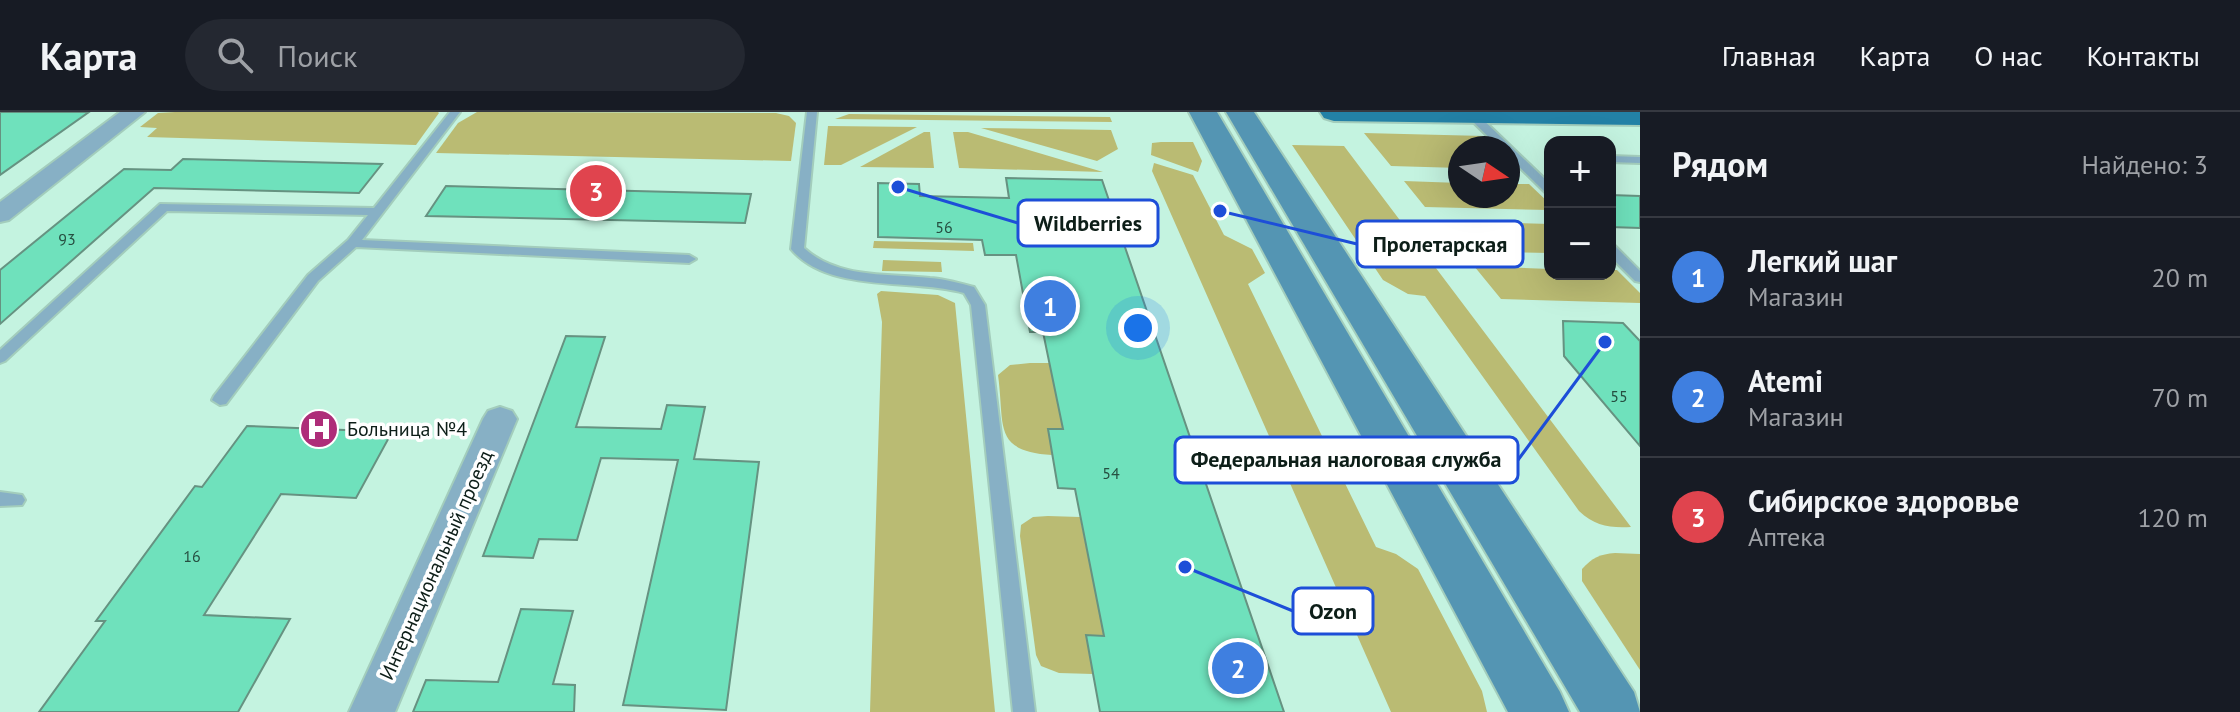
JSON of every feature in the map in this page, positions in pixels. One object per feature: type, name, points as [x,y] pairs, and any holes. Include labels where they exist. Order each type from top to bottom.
[{"type":"main road","points":[[1203,112],[1539,712]]},
{"type":"main road","points":[[1240,112],[1613,712]]},
{"type":"main road","points":[[1334,112],[1640,116]]},
{"type":"street","points":[[0,214],[134,112]]},
{"type":"street","name":"Интернациональный проезд","points":[[372,712],[500,419]]},
{"type":"lane","points":[[220,400],[313,278],[353,243],[455,112]]},
{"type":"lane","points":[[812,112],[797,249],[805,259],[837,273],[951,285],[969,290],[978,305],[1024,712]]},
{"type":"lane","points":[[1471,114],[1494,136]]},
{"type":"lane","points":[[1616,159],[1640,160]]},
{"type":"lane","points":[[1520,161],[1544,184]]},
{"type":"lane","points":[[0,358],[164,207],[376,212]]},
{"type":"lane","points":[[353,243],[689,259]]},
{"type":"lane","points":[[1616,255],[1640,278]]},
{"type":"green space","points":[[477,112],[776,113],[789,116],[796,123],[791,161],[436,153],[458,123]]},
{"type":"green space","points":[[158,113],[439,113],[416,145],[147,137],[157,128],[140,127]]},
{"type":"green space","points":[[849,114],[1110,117],[1112,122],[835,119]]},
{"type":"green space","points":[[828,126],[917,127],[841,165],[824,165]]},
{"type":"green space","points":[[981,128],[1111,130],[1118,149],[1097,161]]},
{"type":"green space","points":[[924,132],[930,132],[934,168],[860,167]]},
{"type":"green space","points":[[953,132],[968,132],[1103,172],[959,168]]},
{"type":"green space","points":[[1364,133],[1484,136],[1448,136],[1448,168],[1391,166]]},
{"type":"green space","points":[[1193,142],[1202,161],[1198,172],[1151,155],[1152,143]]},
{"type":"green space","points":[[1292,145],[1344,146],[1631,527],[1603,525],[1579,511],[1425,296],[1408,294],[1383,280]]},
{"type":"green space","points":[[1154,163],[1193,175],[1224,235],[1252,249],[1265,273],[1248,284],[1376,547],[1396,554],[1418,569],[1482,691],[1487,712],[1391,712],[1152,171]]},
{"type":"green space","points":[[1404,181],[1448,183],[1448,208],[1425,207]]},
{"type":"green space","points":[[1520,184],[1529,184],[1544,198],[1544,210],[1467,208],[1520,208]]},
{"type":"green space","points":[[1437,221],[1544,224],[1544,253],[1461,251]]},
{"type":"green space","points":[[874,241],[973,243],[974,251],[873,248]]},
{"type":"green space","points":[[883,260],[941,262],[942,272],[882,271]]},
{"type":"green space","points":[[1474,266],[1544,269],[1544,280],[1616,280],[1617,270],[1640,293],[1640,303],[1501,299]]},
{"type":"green space","points":[[881,291],[938,295],[955,303],[995,712],[870,712],[882,322],[877,294]]},
{"type":"green space","points":[[1050,363],[1063,429],[1048,429],[1052,455],[1019,448],[1010,441],[1002,422],[998,375],[1010,365]]},
{"type":"green space","points":[[1033,517],[1080,517],[1104,636],[1086,635],[1093,674],[1059,673],[1041,666],[1036,655],[1020,536],[1021,525]]},
{"type":"green space","points":[[1615,553],[1640,554],[1640,670],[1582,581],[1582,569],[1589,562]]},
{"type":"building","points":[[0,112],[89,112],[0,175]]},
{"type":"building","points":[[183,159],[382,164],[359,193],[154,188],[0,324],[0,270],[124,169],[171,170]]},
{"type":"building","points":[[1006,178],[1102,180],[1284,712],[1100,712],[1086,635],[1104,636],[1075,489],[1058,488],[1048,429],[1063,429],[1043,332],[1030,332],[1016,255],[985,255],[982,240],[878,237],[878,183],[919,184],[920,196],[1009,198]]},
{"type":"building","points":[[446,186],[751,194],[745,223],[426,216]]},
{"type":"building","points":[[1616,195],[1640,196],[1640,228],[1616,227]]},
{"type":"building","points":[[1563,321],[1623,323],[1640,341],[1640,446],[1564,356]]},
{"type":"building","points":[[566,336],[605,337],[576,427],[661,429],[667,405],[705,407],[694,459],[759,462],[726,710],[623,705],[678,460],[601,458],[577,540],[539,539],[533,558],[483,556]]},
{"type":"building","points":[[247,426],[392,432],[356,498],[281,494],[204,615],[290,619],[238,712],[39,712],[105,621],[96,621],[195,486],[202,487]]},
{"type":"building","points":[[521,609],[573,611],[553,684],[575,685],[574,712],[413,712],[426,680],[498,682]]},
{"type":"place","name":"Wildberries","points":[[898,187]]},
{"type":"place","name":"Сибирское здоровье","points":[[596,191]]},
{"type":"place","name":"Пролетарская","points":[[1220,211]]},
{"type":"place","name":"Легкий шаг","points":[[1050,306]]},
{"type":"place","name":"Федеральная налоговая служба","points":[[1605,342]]},
{"type":"place","name":"Больница №4","points":[[319,429]]},
{"type":"place","name":"Ozon","points":[[1185,567]]},
{"type":"place","name":"Atemi","points":[[1238,668]]}]
